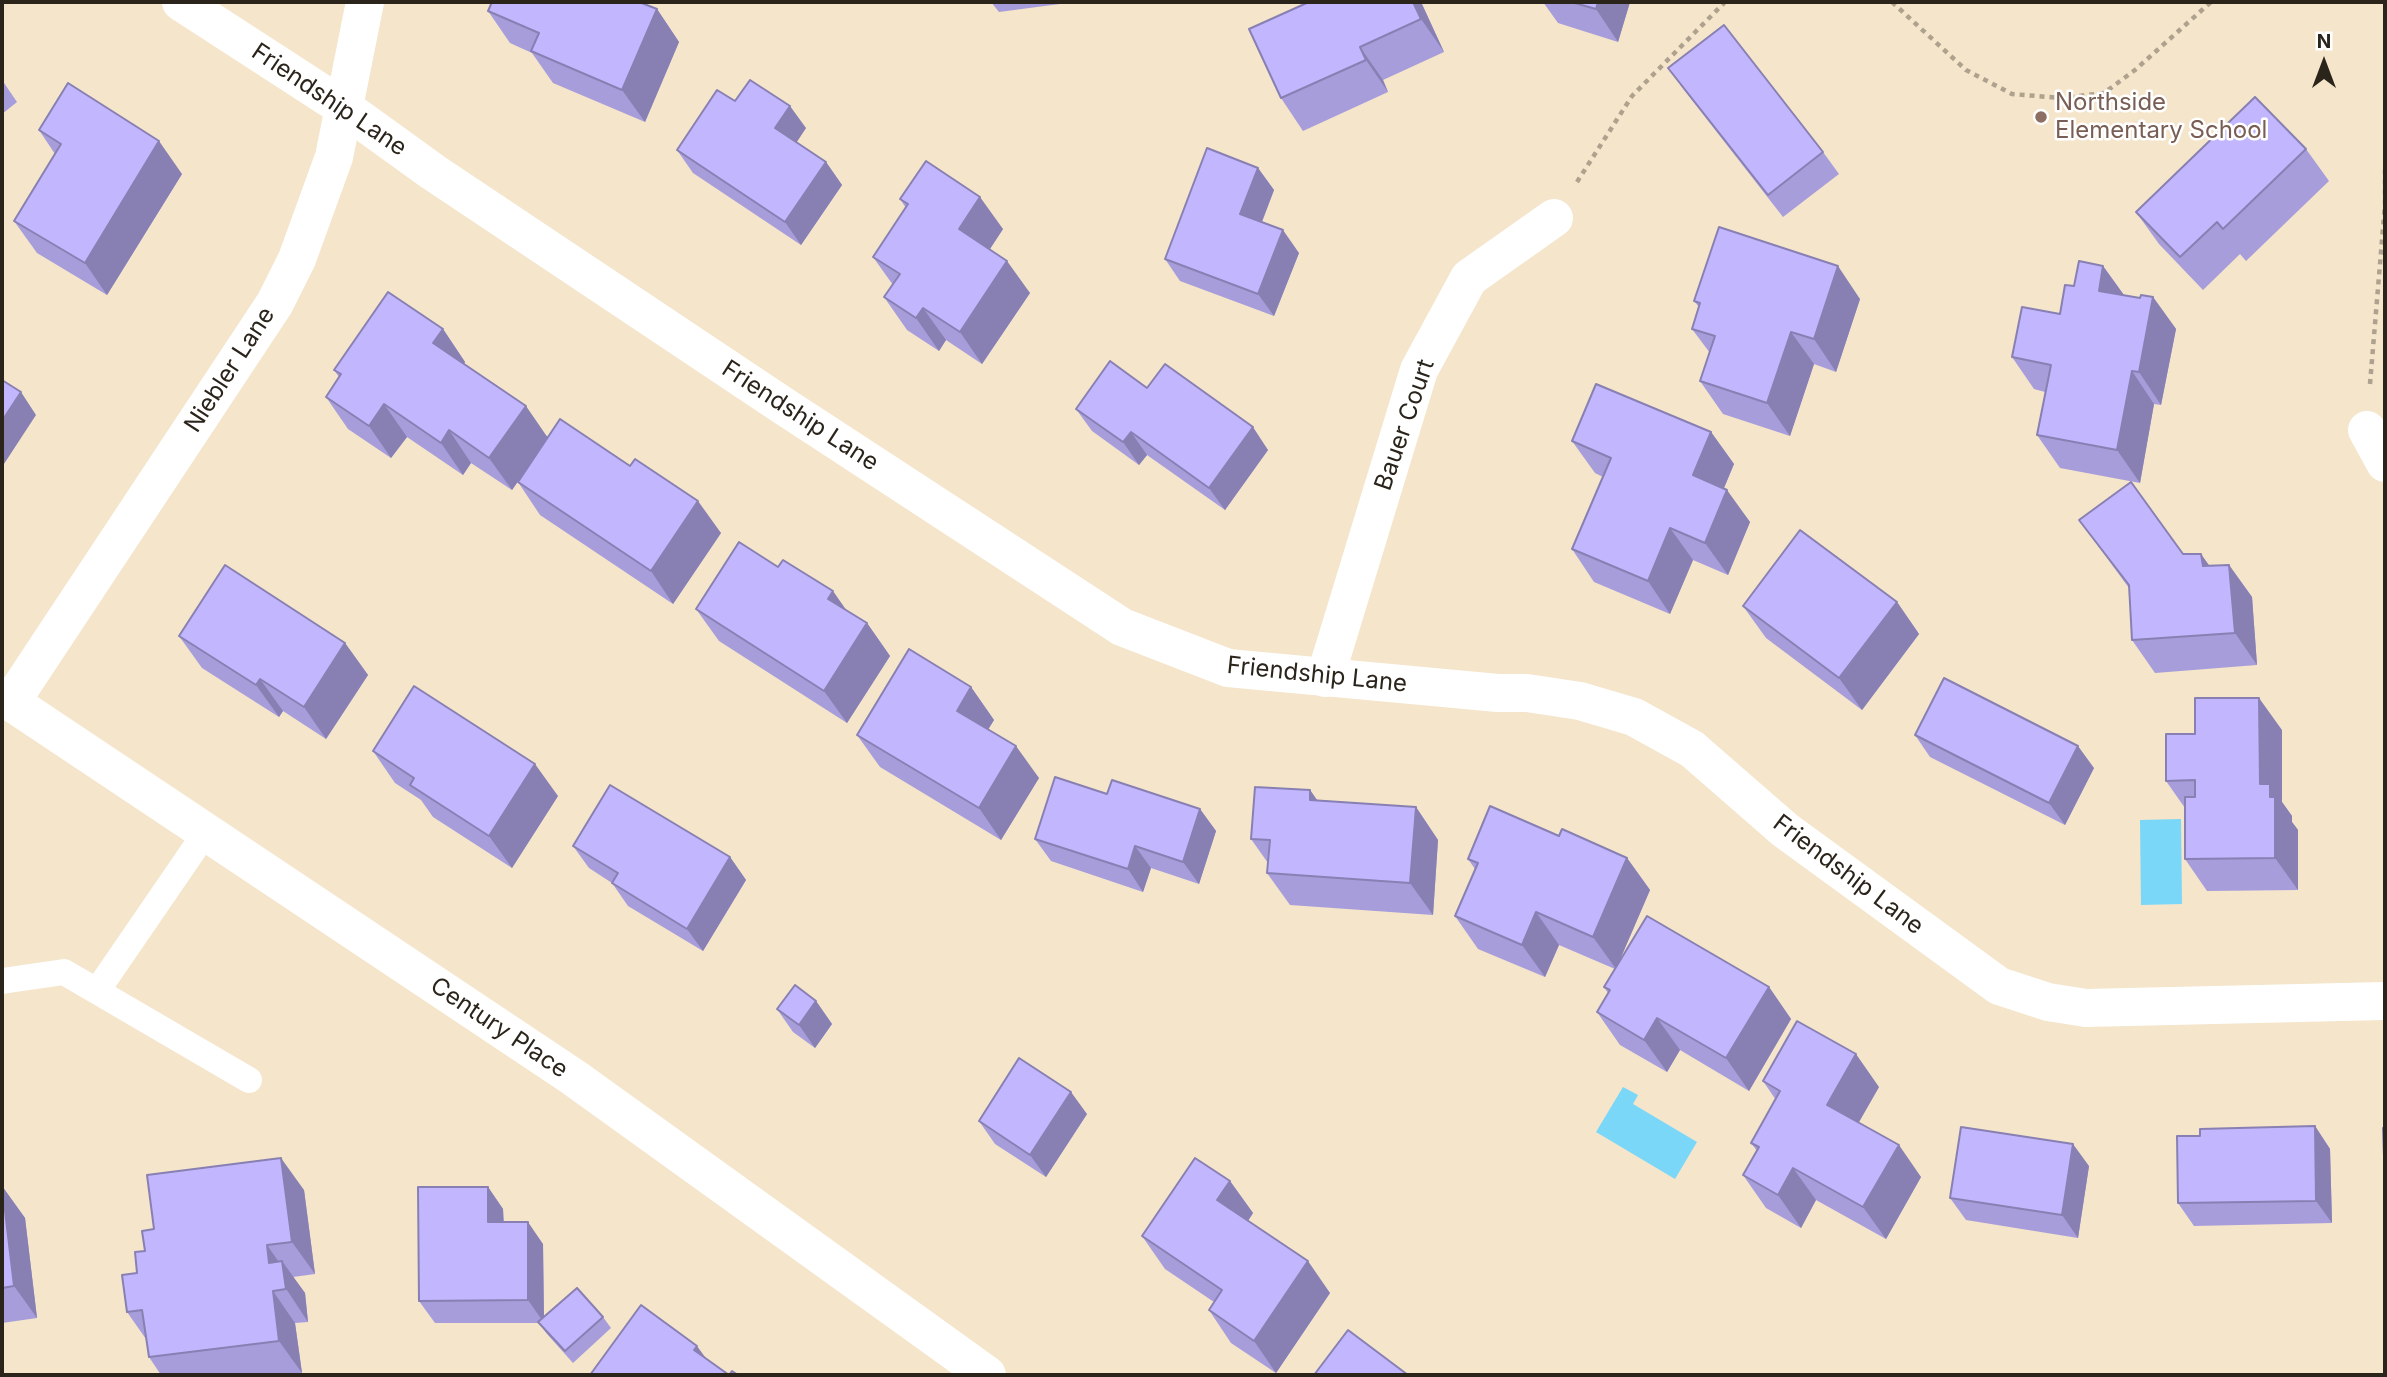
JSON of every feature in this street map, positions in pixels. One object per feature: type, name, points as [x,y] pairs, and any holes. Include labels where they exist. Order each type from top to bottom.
[{"type":"street","name":"Friendship Lane","points":[[181,2],[344,107],[433,172],[755,387],[1122,627],[1228,668],[1499,693],[1527,693],[1580,701],[1634,717],[1692,749],[1785,830],[1999,986],[2048,1002],[2085,1008],[2385,1001]]},
{"type":"street","name":"Niebler Lane","points":[[6,699],[275,303],[297,259],[334,157],[365,2]]},
{"type":"street","name":"Bauer Court","points":[[1325,678],[1419,370],[1469,278],[1554,218]]},
{"type":"street","points":[[2367,430],[2385,463]]},
{"type":"street","name":"Century Place","points":[[6,699],[573,1077],[987,1375]]},
{"type":"lane","points":[[97,991],[206,832]]},
{"type":"lane","points":[[2,981],[64,971],[249,1080]]},
{"type":"path","points":[[1554,218],[1632,96],[1724,2]]},
{"type":"path","points":[[1892,2],[1966,70],[2012,94],[2061,98],[2104,93],[2135,70],[2211,2]]},
{"type":"path","points":[[2367,430],[2385,204],[2385,165]]},
{"type":"water","points":[[2181,819],[2182,904],[2141,905],[2140,820]]},
{"type":"water","points":[[1623,1087],[1638,1095],[1633,1104],[1697,1142],[1675,1179],[1596,1132]]},
{"type":"building","points":[[492,2],[639,2],[657,9],[622,90],[531,51],[539,33],[488,11]]},
{"type":"building","points":[[1309,2],[1413,2],[1421,19],[1360,47],[1366,60],[1281,98],[1249,29]]},
{"type":"building","points":[[1571,2],[1598,2],[1596,9]]},
{"type":"building","points":[[1724,25],[1823,152],[1768,195],[1668,68]]},
{"type":"building","points":[[750,80],[790,106],[775,128],[826,162],[785,222],[677,150],[717,90],[735,101]]},
{"type":"building","points":[[68,83],[159,141],[85,263],[14,221],[61,144],[39,130]]},
{"type":"building","points":[[2255,97],[2306,149],[2223,229],[2217,222],[2180,257],[2136,212]]},
{"type":"building","points":[[1207,148],[1258,168],[1240,214],[1283,230],[1258,294],[1165,259]]},
{"type":"building","points":[[926,161],[980,197],[959,229],[1007,261],[960,332],[923,308],[916,318],[884,297],[900,274],[873,257],[908,204],[900,199]]},
{"type":"building","points":[[1719,227],[1838,266],[1814,339],[1791,332],[1767,403],[1700,381],[1715,336],[1692,329],[1700,303],[1694,301]]},
{"type":"building","points":[[2079,261],[2103,266],[2099,291],[2140,298],[2141,295],[2153,297],[2139,372],[2132,371],[2117,450],[2037,435],[2051,365],[2012,357],[2022,307],[2060,314],[2065,285],[2074,286]]},
{"type":"building","points":[[388,292],[443,329],[433,343],[526,406],[489,458],[449,430],[441,443],[384,404],[369,426],[326,397],[341,374],[334,370]]},
{"type":"building","points":[[1110,361],[1147,388],[1165,364],[1253,427],[1209,488],[1131,432],[1123,442],[1076,409]]},
{"type":"building","points":[[2,380],[21,392],[2,421]]},
{"type":"building","points":[[1596,384],[1711,432],[1693,475],[1727,490],[1705,543],[1670,528],[1648,581],[1572,549],[1611,458],[1572,441]]},
{"type":"building","points":[[560,419],[630,466],[635,459],[698,501],[651,571],[518,482]]},
{"type":"building","points":[[2131,482],[2183,554],[2201,554],[2203,566],[2229,565],[2235,633],[2132,640],[2129,585],[2079,520]]},
{"type":"building","points":[[1800,530],[1897,602],[1839,678],[1743,606]]},
{"type":"building","points":[[739,542],[778,567],[783,560],[833,591],[828,599],[867,623],[824,691],[696,609]]},
{"type":"building","points":[[225,565],[345,643],[304,707],[260,679],[256,685],[179,636]]},
{"type":"building","points":[[909,649],[971,687],[957,711],[1016,746],[979,808],[857,735]]},
{"type":"building","points":[[1944,678],[2078,746],[2049,803],[1915,735]]},
{"type":"building","points":[[414,686],[535,764],[489,836],[410,785],[414,778],[373,751]]},
{"type":"building","points":[[2195,698],[2259,698],[2260,784],[2270,784],[2270,797],[2275,797],[2275,858],[2185,859],[2185,797],[2195,797],[2195,780],[2166,781],[2166,734],[2195,734]]},
{"type":"building","points":[[1055,777],[1107,794],[1112,780],[1200,809],[1183,862],[1135,846],[1128,869],[1035,839]]},
{"type":"building","points":[[610,785],[730,857],[687,929],[612,883],[618,873],[573,846]]},
{"type":"building","points":[[1255,787],[1310,790],[1310,800],[1416,807],[1410,883],[1267,873],[1270,840],[1251,839]]},
{"type":"building","points":[[1490,806],[1559,836],[1562,829],[1627,858],[1593,937],[1536,912],[1522,945],[1455,916],[1478,863],[1468,859]]},
{"type":"building","points":[[1647,916],[1769,987],[1726,1058],[1657,1018],[1644,1040],[1597,1012],[1610,990],[1604,987]]},
{"type":"building","points":[[795,985],[816,1001],[799,1025],[777,1009]]},
{"type":"building","points":[[1797,1021],[1856,1054],[1827,1105],[1899,1145],[1863,1207],[1793,1168],[1778,1195],[1743,1175],[1759,1147],[1751,1143],[1780,1091],[1763,1081]]},
{"type":"building","points":[[1019,1058],[1071,1092],[1030,1155],[979,1121]]},
{"type":"building","points":[[2315,1126],[2316,1201],[2178,1203],[2177,1136],[2200,1136],[2200,1129]]},
{"type":"building","points":[[1961,1127],[2073,1144],[2062,1215],[1950,1198]]},
{"type":"building","points":[[2383,1128],[2385,1128],[2385,1184]]},
{"type":"building","points":[[281,1158],[292,1242],[267,1245],[269,1263],[282,1261],[286,1289],[273,1291],[279,1341],[149,1357],[142,1310],[127,1312],[122,1275],[137,1273],[135,1252],[145,1251],[142,1231],[154,1229],[147,1175]]},
{"type":"building","points":[[1195,1158],[1230,1181],[1217,1200],[1308,1261],[1254,1341],[1209,1310],[1222,1290],[1142,1236]]},
{"type":"building","points":[[2,1186],[14,1286],[2,1288]]},
{"type":"building","points":[[418,1187],[488,1187],[488,1222],[528,1222],[528,1300],[419,1301]]},
{"type":"building","points":[[577,1288],[603,1317],[565,1351],[538,1322]]},
{"type":"building","points":[[641,1305],[697,1346],[694,1350],[729,1375],[590,1375]]},
{"type":"building","points":[[1348,1330],[1408,1375],[1314,1375]]},
{"type":"place","name":"Northside Elementary School","points":[[2041,117]]}]
